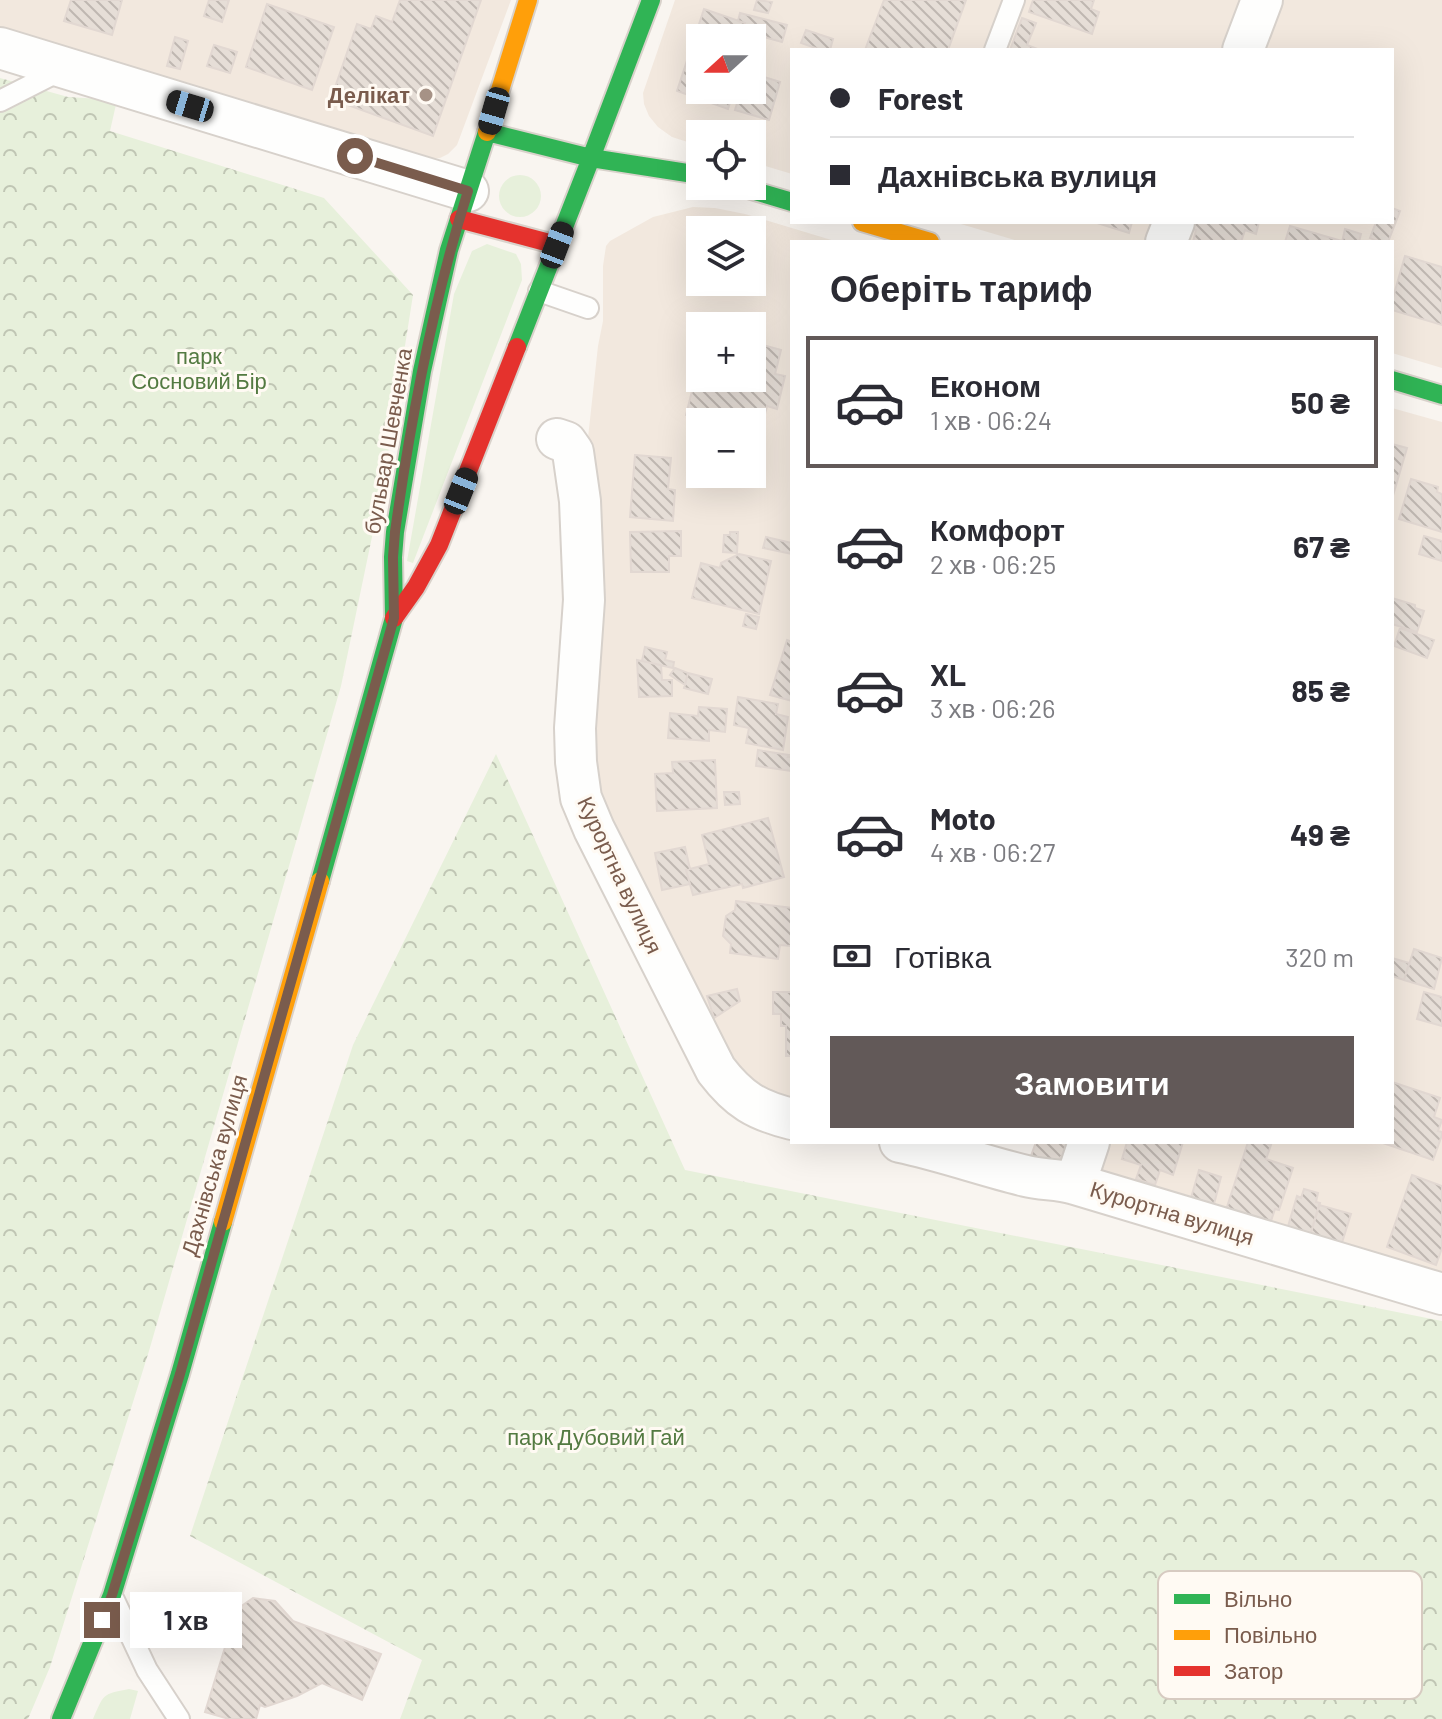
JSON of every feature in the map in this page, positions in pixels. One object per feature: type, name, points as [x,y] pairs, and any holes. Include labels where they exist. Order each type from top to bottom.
[{"type":"main road","name":"бульвар Шевченка","points":[[394,618],[393,557],[398,509],[422,371],[449,250],[528,0]]},
{"type":"main road","points":[[394,618],[416,587],[439,545],[651,0]]},
{"type":"main road","points":[[487,132],[591,158],[686,173]]},
{"type":"main road","points":[[766,194],[790,201]]},
{"type":"main road","points":[[464,205],[557,245]]},
{"type":"main road","points":[[869,224],[923,240]]},
{"type":"main road","points":[[1394,381],[1442,395]]},
{"type":"main road","name":"Дахнівська вулиця","points":[[61,1719],[112,1595],[180,1374],[394,618]]},
{"type":"street","points":[[1244,48],[1262,0]]},
{"type":"street","points":[[0,48],[67,67],[464,205]]},
{"type":"street","name":"Курортна вулиця","points":[[557,439],[566,442],[573,452],[580,501],[584,600],[575,728],[581,798],[716,1070],[727,1085],[751,1106],[790,1118]]},
{"type":"street","name":"Курортна вулиця","points":[[909,1144],[1031,1177],[1075,1184],[1442,1294]]},
{"type":"street","points":[[1075,1184],[1088,1144]]},
{"type":"lane","points":[[996,48],[1014,0]]},
{"type":"lane","points":[[0,101],[67,67]]},
{"type":"lane","points":[[539,291],[588,308]]},
{"type":"lane","points":[[112,1595],[147,1670],[179,1719]]},
{"type":"shaded area","points":[[0,0],[511,0],[457,145],[448,154],[431,159],[0,32]]},
{"type":"shaded area","points":[[675,0],[1442,0],[1442,368],[1394,354],[1394,240],[1014,240],[961,224],[1394,224],[1394,48],[790,48],[790,173],[766,166],[766,120],[686,120],[686,142],[672,137],[649,116],[643,93]]},
{"type":"shaded area","points":[[693,207],[752,216],[686,216],[686,296],[766,296],[766,220],[831,240],[790,240],[790,1113],[741,1087],[595,819],[587,447],[603,321],[606,246],[653,217]]},
{"type":"shaded area","points":[[1394,409],[1442,422],[1442,1287],[1097,1170],[1104,1144],[1394,1144]]},
{"type":"green space","name":"парк Сосновий Бір","points":[[0,78],[68,97],[117,100],[110,131],[324,198],[413,295],[384,479],[341,686],[149,1351],[50,1667],[28,1719],[0,1719]]},
{"type":"green space","points":[[520,175],[535,181],[541,196],[535,211],[520,217],[505,211],[499,196],[505,181]]},
{"type":"green space","points":[[487,244],[516,254],[521,264],[522,280],[413,563],[407,561],[454,294],[472,251]]},
{"type":"green space","name":"парк Дубовий Гай","points":[[496,754],[685,1170],[1442,1321],[1442,1719],[400,1719],[422,1660],[190,1536],[353,1045]]},
{"type":"green space","points":[[129,1689],[138,1691],[130,1719],[93,1719],[105,1696]]},
{"type":"building","points":[[71,0],[122,0],[112,35],[64,21]]},
{"type":"building","points":[[209,0],[229,0],[222,22],[204,16]]},
{"type":"building","points":[[400,0],[481,0],[433,136],[331,99],[357,24],[371,29],[376,16],[392,22]]},
{"type":"building","points":[[757,0],[772,2],[768,13],[754,10]]},
{"type":"building","points":[[884,0],[966,0],[949,48],[866,48]]},
{"type":"building","points":[[1033,0],[1094,0],[1091,9],[1099,12],[1092,34],[1029,12]]},
{"type":"building","points":[[267,4],[334,27],[312,90],[246,67]]},
{"type":"building","points":[[704,9],[745,23],[745,24],[699,24]]},
{"type":"building","points":[[740,13],[787,25],[782,42],[766,38],[766,24],[738,21]]},
{"type":"building","points":[[1022,18],[1036,23],[1027,45],[1035,48],[1011,48]]},
{"type":"building","points":[[806,30],[833,39],[831,48],[815,48],[801,43]]},
{"type":"building","points":[[175,37],[188,41],[180,69],[167,66]]},
{"type":"building","points":[[214,45],[237,52],[230,73],[207,66]]},
{"type":"building","points":[[686,64],[686,94],[677,91]]},
{"type":"building","points":[[766,78],[780,82],[769,120],[735,110],[737,104],[766,104]]},
{"type":"building","points":[[1394,209],[1400,211],[1389,240],[1370,238],[1375,224],[1394,224]]},
{"type":"building","points":[[1100,224],[1131,224],[1129,233]]},
{"type":"building","points":[[1187,224],[1258,224],[1256,234],[1245,230],[1242,240],[1194,240],[1196,230],[1186,227]]},
{"type":"building","points":[[1290,226],[1339,240],[1286,240]]},
{"type":"building","points":[[1345,229],[1361,234],[1360,240],[1342,240]]},
{"type":"building","points":[[1405,256],[1442,267],[1442,325],[1394,311],[1394,294]]},
{"type":"building","points":[[766,346],[781,350],[775,374],[785,376],[777,409],[767,406],[766,410],[688,408],[692,392],[766,392]]},
{"type":"building","points":[[1394,445],[1407,448],[1394,492]]},
{"type":"building","points":[[635,455],[671,458],[668,489],[675,490],[673,521],[630,517]]},
{"type":"building","points":[[1411,479],[1438,487],[1437,492],[1442,494],[1442,532],[1399,519]]},
{"type":"building","points":[[681,531],[681,556],[669,556],[669,572],[631,572],[630,532]]},
{"type":"building","points":[[730,532],[738,532],[737,553],[723,552],[724,535],[730,535]]},
{"type":"building","points":[[1424,536],[1442,541],[1442,561],[1419,554]]},
{"type":"building","points":[[766,537],[790,543],[790,554],[763,548]]},
{"type":"building","points":[[739,554],[771,561],[759,614],[692,598],[701,563],[720,568],[721,563]]},
{"type":"building","points":[[1394,599],[1424,611],[1417,632],[1394,625]]},
{"type":"building","points":[[746,614],[759,617],[756,629],[743,626]]},
{"type":"building","points":[[1400,628],[1434,640],[1427,658],[1394,646]]},
{"type":"building","points":[[787,640],[790,641],[790,700],[770,695]]},
{"type":"building","points":[[645,647],[667,652],[665,660],[674,662],[673,668],[642,661]]},
{"type":"building","points":[[637,660],[661,665],[662,680],[672,680],[672,696],[639,697]]},
{"type":"building","points":[[675,668],[688,673],[685,685],[670,675]]},
{"type":"building","points":[[688,673],[712,679],[708,694],[684,688]]},
{"type":"building","points":[[738,697],[778,704],[776,714],[788,717],[783,750],[746,743],[749,728],[734,725]]},
{"type":"building","points":[[699,707],[727,709],[725,732],[709,730],[709,741],[668,738],[670,713],[698,716]]},
{"type":"building","points":[[758,750],[790,757],[790,771],[756,766]]},
{"type":"building","points":[[715,760],[717,808],[657,811],[655,774],[673,773],[672,762]]},
{"type":"building","points":[[724,792],[739,792],[740,804],[725,805]]},
{"type":"building","points":[[768,818],[784,877],[743,888],[742,884],[693,895],[686,870],[709,864],[702,835]]},
{"type":"building","points":[[685,847],[690,884],[662,890],[655,853]]},
{"type":"building","points":[[736,901],[790,908],[790,946],[780,945],[778,959],[730,953],[731,944],[723,936],[726,916],[735,910]]},
{"type":"building","points":[[1414,949],[1442,958],[1434,989],[1404,980]]},
{"type":"building","points":[[1394,959],[1409,963],[1404,980],[1394,977]]},
{"type":"building","points":[[737,989],[740,1001],[714,1018],[707,996]]},
{"type":"building","points":[[773,992],[790,992],[790,1056],[786,1056],[786,1026],[781,1026],[781,1014],[773,1014]]},
{"type":"building","points":[[1424,992],[1442,997],[1442,1026],[1417,1019]]},
{"type":"building","points":[[1394,1083],[1440,1098],[1434,1117],[1442,1120],[1438,1131],[1442,1135],[1433,1160],[1386,1144],[1394,1144]]},
{"type":"building","points":[[1035,1144],[1066,1144],[1062,1156],[1053,1164],[1031,1156]]},
{"type":"building","points":[[1126,1144],[1182,1144],[1173,1175],[1160,1170],[1155,1185],[1136,1179],[1141,1165],[1122,1159]]},
{"type":"building","points":[[1247,1144],[1271,1145],[1266,1159],[1293,1168],[1279,1210],[1275,1209],[1269,1227],[1225,1213]]},
{"type":"building","points":[[1199,1170],[1221,1177],[1212,1212],[1189,1205]]},
{"type":"building","points":[[1412,1175],[1442,1186],[1442,1248],[1436,1265],[1387,1247]]},
{"type":"building","points":[[1304,1189],[1318,1193],[1316,1202],[1320,1203],[1309,1239],[1286,1233],[1297,1196],[1301,1198]]},
{"type":"building","points":[[1319,1205],[1351,1214],[1340,1249],[1309,1239]]},
{"type":"building","points":[[253,1598],[275,1601],[293,1621],[381,1654],[362,1700],[322,1683],[297,1696],[265,1707],[260,1705],[256,1719],[229,1719],[205,1712],[226,1644],[233,1639],[231,1630],[237,1609]]},
{"type":"traffic: fast","points":[[591,158],[651,0]]},
{"type":"traffic: fast","points":[[320,881],[394,618],[395,532],[422,371],[449,250],[487,132],[591,158],[686,173]]},
{"type":"traffic: fast","points":[[517,347],[591,158]]},
{"type":"traffic: fast","points":[[766,194],[790,201]]},
{"type":"traffic: fast","points":[[1394,381],[1442,395]]},
{"type":"traffic: fast","points":[[61,1719],[112,1595],[223,1222]]},
{"type":"traffic: slow","points":[[487,132],[528,0]]},
{"type":"traffic: slow","points":[[869,224],[923,240]]},
{"type":"traffic: slow","points":[[223,1222],[320,881]]},
{"type":"traffic: jam","points":[[459,219],[557,245]]},
{"type":"traffic: jam","points":[[394,618],[416,587],[439,545],[517,347]]},
{"type":"place","name":"Делікат","points":[[426,95]]},
{"type":"route","points":[[102,1620],[180,1374],[394,618],[395,532],[422,371],[449,250],[468,191],[355,156]]}]
